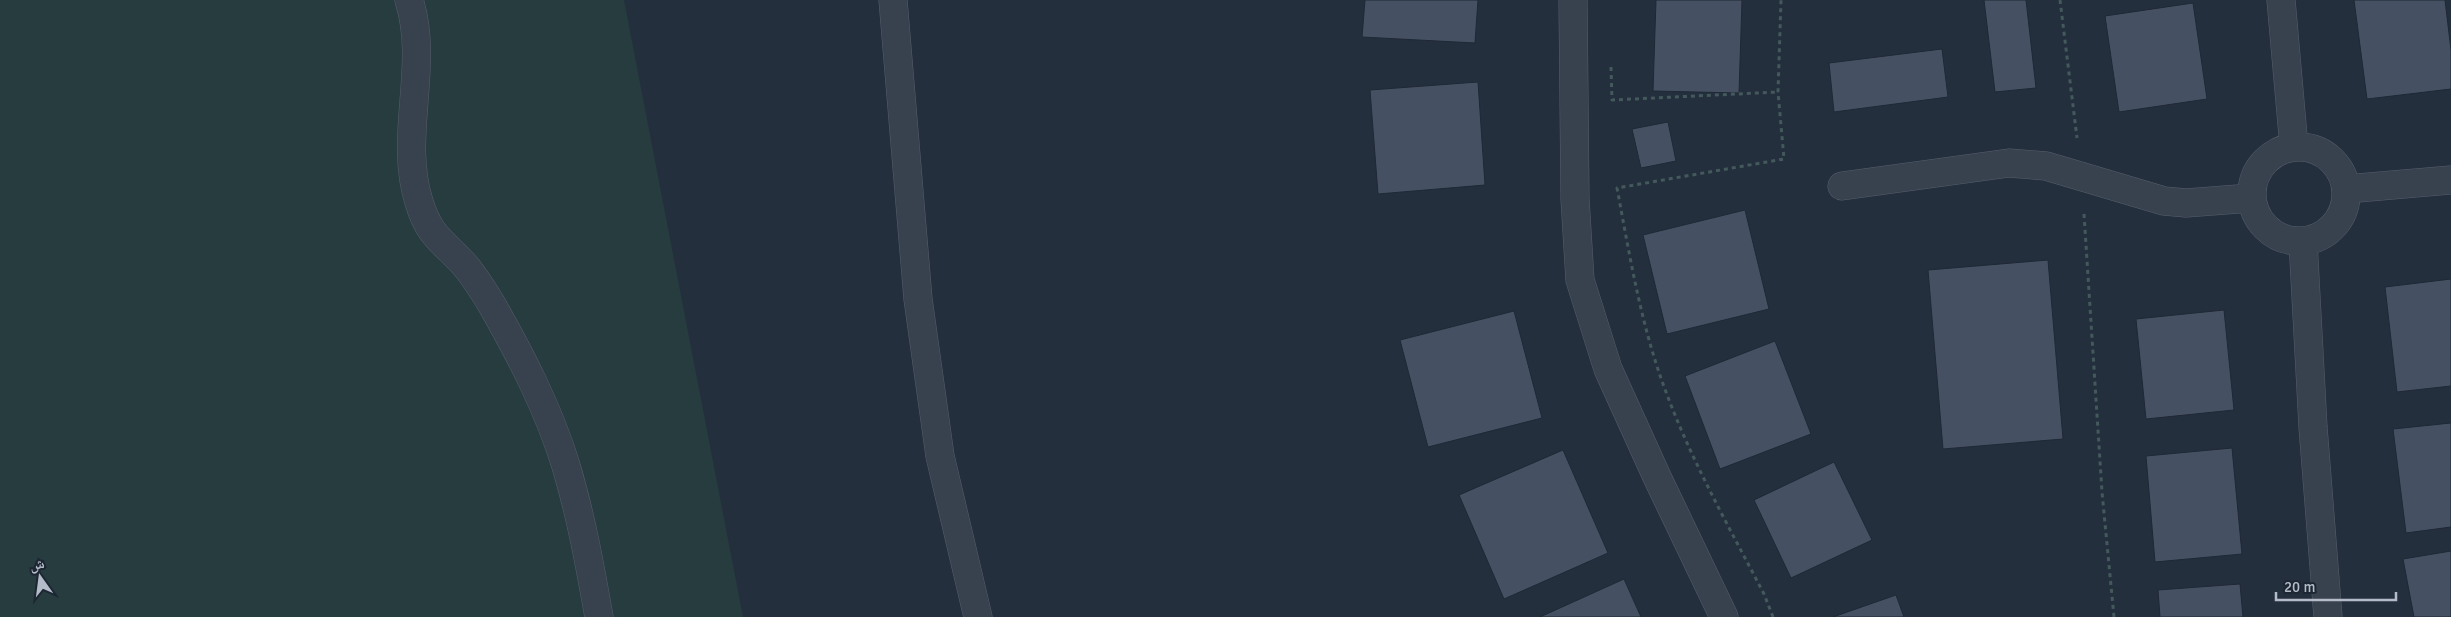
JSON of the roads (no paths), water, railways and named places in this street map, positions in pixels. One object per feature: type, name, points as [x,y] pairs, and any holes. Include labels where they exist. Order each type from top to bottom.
[{"type":"street","points":[[409,0],[417,35],[411,149],[419,201],[428,225],[436,237],[461,262],[487,296],[543,405],[566,465],[582,523],[599,617]]},
{"type":"street","points":[[893,0],[918,299],[940,456],[978,617]]},
{"type":"street","points":[[1573,0],[1575,199],[1580,280],[1608,369],[1724,617]]},
{"type":"street","points":[[2281,0],[2294,147]]},
{"type":"street","points":[[2294,147],[2313,148],[2328,157],[2341,172],[2346,189],[2344,207],[2335,224],[2321,236],[2303,241],[2285,239],[2268,230],[2256,216],[2251,198],[2253,180],[2262,164],[2276,152],[2294,147]]},
{"type":"street","points":[[1842,186],[2009,163],[2046,166],[2082,175],[2135,194],[2164,201],[2186,203],[2251,198]]},
{"type":"street","points":[[2346,189],[2451,180]]},
{"type":"street","points":[[2303,241],[2313,427],[2328,617]]}]
